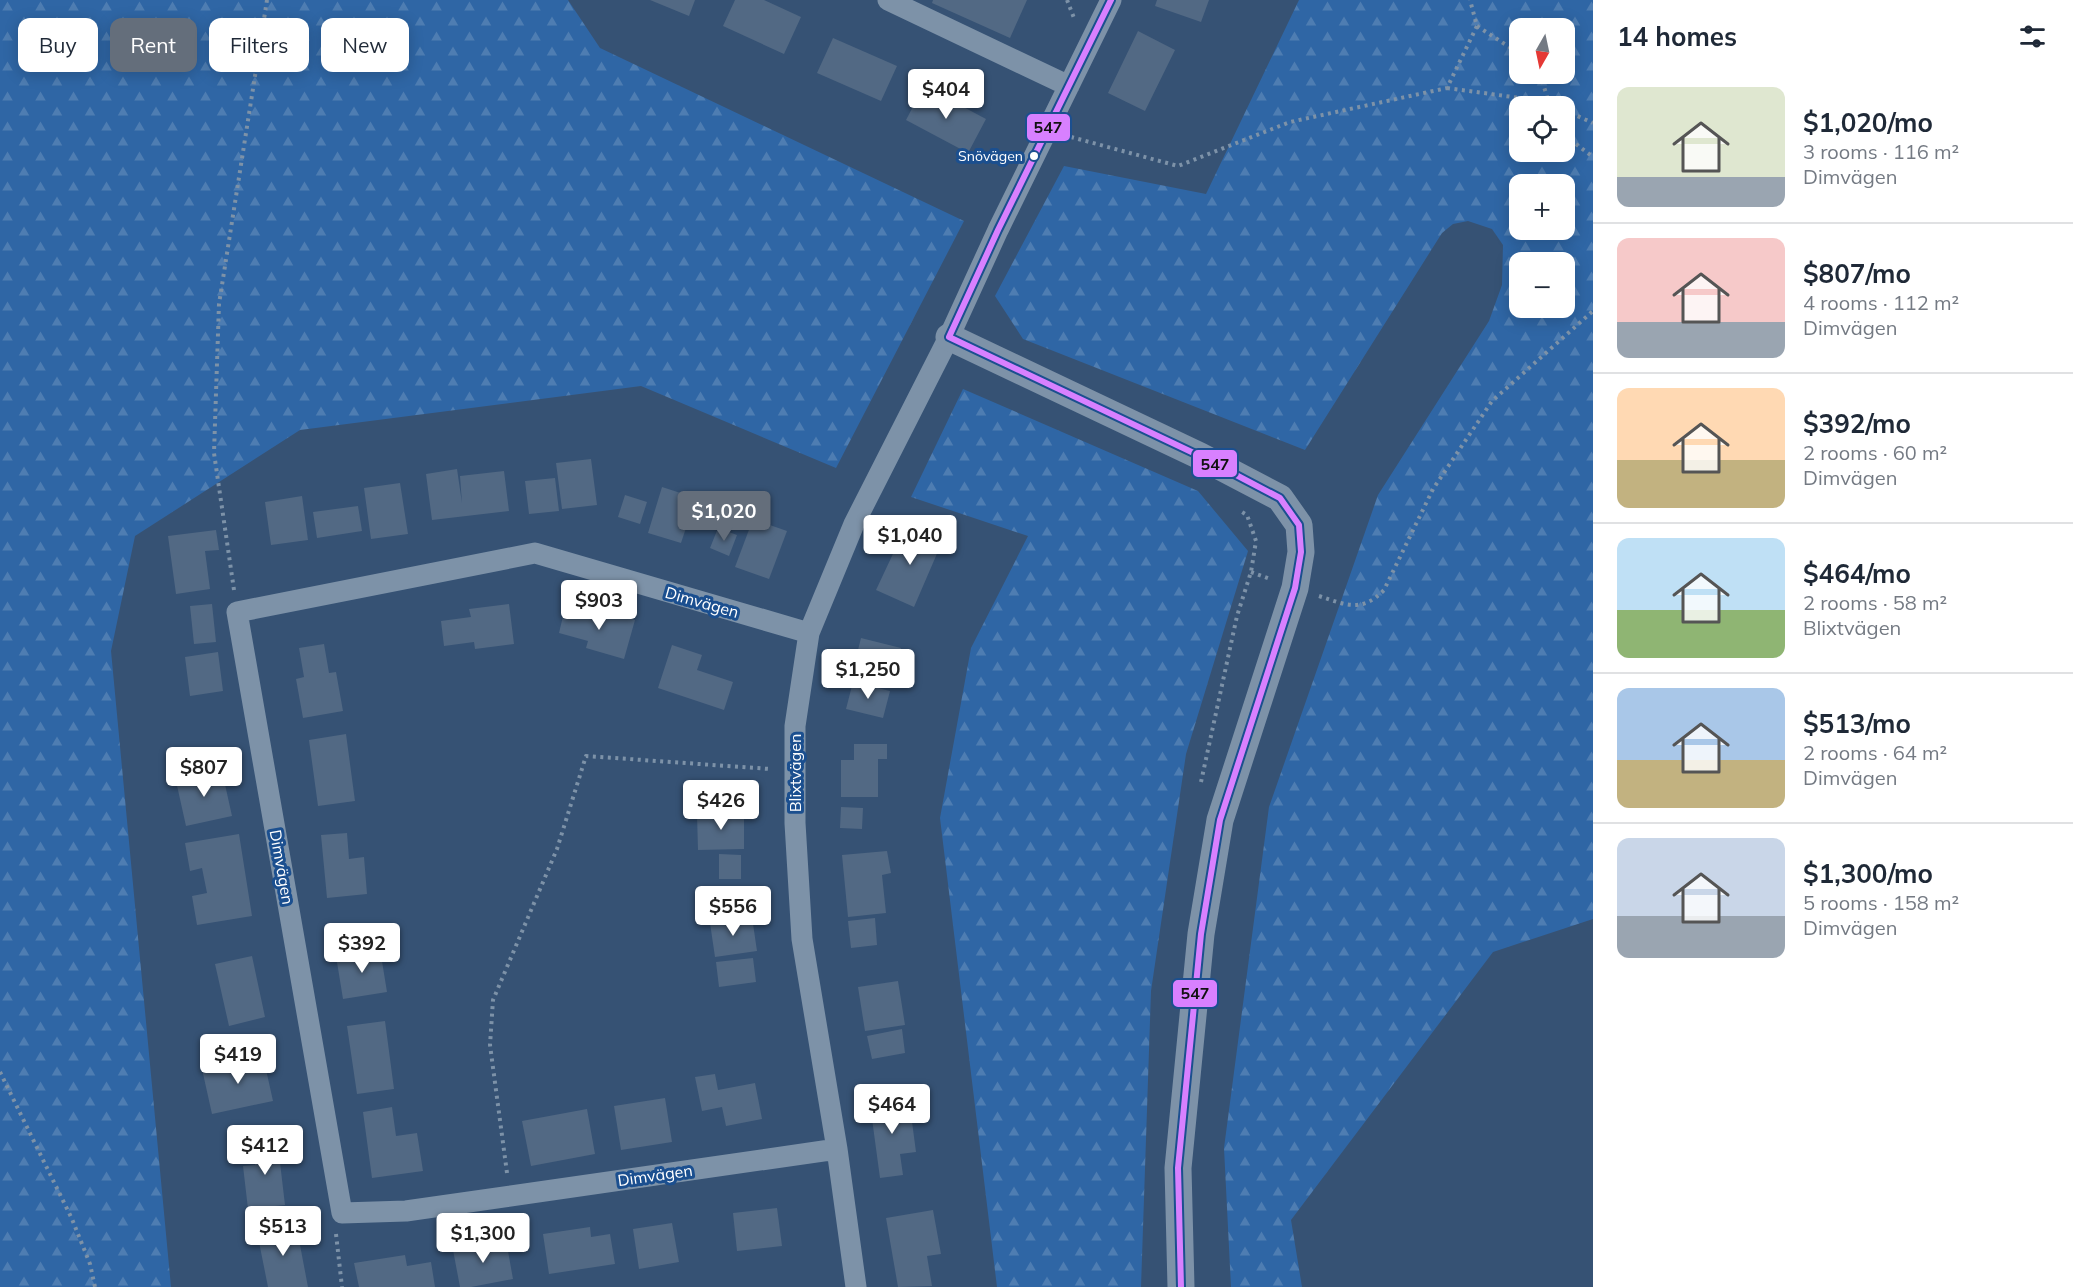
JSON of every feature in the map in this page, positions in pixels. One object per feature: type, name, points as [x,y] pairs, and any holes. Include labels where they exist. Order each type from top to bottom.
[{"type":"street","points":[[888,0],[1069,86]]},
{"type":"street","name":"Blixtvägen","points":[[856,1287],[837,1149],[802,939],[795,823],[795,726],[809,633],[855,524],[949,337],[1111,0]]},
{"type":"street","points":[[949,337],[1200,456],[1280,498],[1299,525],[1301,552],[1295,588],[1220,820],[1201,934],[1178,1168],[1181,1287]]},
{"type":"street","name":"Dimvägen","points":[[809,633],[535,553],[237,612],[342,1213],[406,1211],[837,1149]]},
{"type":"path","points":[[237,612],[214,453],[219,304],[267,0]]},
{"type":"path","points":[[1470,0],[1478,26],[1509,47]]},
{"type":"path","points":[[1447,88],[1478,26]]},
{"type":"path","points":[[1047,130],[1178,166],[1290,122],[1447,88],[1509,98]]},
{"type":"path","points":[[1575,115],[1593,123]]},
{"type":"path","points":[[1575,143],[1593,157]]},
{"type":"path","points":[[1251,572],[1338,603],[1356,606],[1374,600],[1384,590],[1433,489],[1492,401],[1593,310]]},
{"type":"path","points":[[1199,790],[1237,616],[1251,572],[1256,541],[1246,515],[1238,508]]},
{"type":"path","points":[[510,1196],[490,1045],[493,1000],[557,849],[586,756],[795,772]]},
{"type":"path","points":[[0,1072],[72,1219],[90,1264],[95,1287]]},
{"type":"path","points":[[342,1213],[336,1236],[342,1287]]},
{"type":"green space","points":[[0,0],[568,0],[600,48],[964,221],[836,468],[641,386],[300,430],[135,536],[111,651],[171,1287],[0,1287]]},
{"type":"green space","points":[[1299,0],[1593,0],[1593,919],[1493,952],[1291,1220],[1302,1287],[1231,1287],[1224,1148],[1269,807],[1378,495],[1489,321],[1502,285],[1503,245],[1492,229],[1468,221],[1453,224],[1442,233],[1305,450],[1023,339],[995,296],[1064,166],[1206,194]]},
{"type":"green space","points":[[963,389],[1198,491],[1248,551],[1186,754],[1151,991],[1141,1287],[997,1287],[940,818],[971,648],[1028,536],[911,497]]},
{"type":"building","points":[[650,0],[695,0],[689,16]]},
{"type":"building","points":[[735,0],[764,0],[801,17],[784,54],[723,26]]},
{"type":"building","points":[[933,0],[1027,0],[1010,38],[932,3]]},
{"type":"building","points":[[1157,0],[1209,0],[1201,22],[1155,6]]},
{"type":"building","points":[[1138,31],[1175,50],[1145,111],[1108,93]]},
{"type":"building","points":[[833,38],[897,66],[881,101],[817,73]]},
{"type":"building","points":[[924,86],[986,119],[968,153],[906,120]]},
{"type":"building","points":[[591,459],[597,505],[562,509],[556,463]]},
{"type":"building","points":[[457,469],[462,503],[460,476],[504,471],[509,511],[432,520],[426,474]]},
{"type":"building","points":[[555,478],[559,511],[529,514],[525,481]]},
{"type":"building","points":[[400,483],[408,534],[371,539],[364,488]]},
{"type":"building","points":[[662,487],[696,498],[681,543],[648,533]]},
{"type":"building","points":[[625,495],[647,502],[640,524],[618,517]]},
{"type":"building","points":[[302,496],[308,540],[271,545],[265,502]]},
{"type":"building","points":[[358,506],[362,531],[317,538],[313,512]]},
{"type":"building","points":[[753,519],[787,531],[769,579],[735,567]]},
{"type":"building","points":[[907,524],[942,542],[914,607],[876,590]]},
{"type":"building","points":[[718,528],[737,535],[729,556],[710,548]]},
{"type":"building","points":[[216,530],[219,550],[205,551],[210,589],[176,594],[168,536]]},
{"type":"building","points":[[212,604],[216,642],[194,644],[190,606]]},
{"type":"building","points":[[509,604],[514,644],[475,649],[474,642],[444,646],[441,621],[471,617],[469,609]]},
{"type":"building","points":[[565,608],[594,616],[596,609],[635,620],[624,659],[586,648],[588,641],[559,633]]},
{"type":"building","points":[[861,638],[901,648],[891,688],[851,678]]},
{"type":"building","points":[[324,644],[329,673],[336,672],[343,711],[303,718],[296,679],[304,677],[299,648]]},
{"type":"building","points":[[672,645],[702,655],[697,670],[733,682],[724,710],[658,688]]},
{"type":"building","points":[[218,652],[223,691],[190,696],[185,657]]},
{"type":"building","points":[[853,682],[890,691],[883,718],[846,709]]},
{"type":"building","points":[[346,734],[355,801],[318,806],[309,740]]},
{"type":"building","points":[[854,744],[887,744],[887,759],[878,759],[878,797],[841,797],[841,760],[854,760]]},
{"type":"building","points":[[222,771],[232,816],[186,826],[176,781]]},
{"type":"building","points":[[841,807],[863,808],[862,829],[840,828]]},
{"type":"building","points":[[744,813],[744,849],[698,850],[697,814]]},
{"type":"building","points":[[347,833],[349,859],[364,857],[367,894],[327,898],[321,835]]},
{"type":"building","points":[[239,834],[252,916],[197,925],[192,896],[207,893],[202,868],[190,871],[185,843]]},
{"type":"building","points":[[887,851],[891,873],[882,875],[886,913],[848,917],[842,855]]},
{"type":"building","points":[[719,854],[741,855],[741,879],[719,879]]},
{"type":"building","points":[[752,917],[757,951],[715,957],[710,923]]},
{"type":"building","points":[[875,918],[877,945],[851,948],[848,921]]},
{"type":"building","points":[[380,949],[387,992],[343,999],[336,956]]},
{"type":"building","points":[[252,956],[265,1017],[229,1026],[215,964]]},
{"type":"building","points":[[753,958],[756,982],[719,987],[716,962]]},
{"type":"building","points":[[898,981],[905,1025],[865,1031],[858,987]]},
{"type":"building","points":[[385,1021],[394,1089],[357,1094],[347,1026]]},
{"type":"building","points":[[902,1029],[905,1053],[872,1059],[867,1036]]},
{"type":"building","points":[[263,1056],[273,1101],[212,1114],[202,1069]]},
{"type":"building","points":[[715,1074],[718,1090],[755,1083],[762,1119],[726,1126],[722,1107],[702,1111],[695,1077]]},
{"type":"building","points":[[665,1098],[672,1142],[621,1150],[614,1106]]},
{"type":"building","points":[[909,1099],[916,1152],[900,1154],[903,1175],[880,1178],[870,1104]]},
{"type":"building","points":[[392,1107],[396,1136],[417,1133],[423,1171],[372,1178],[363,1112]]},
{"type":"building","points":[[587,1109],[595,1154],[531,1166],[522,1121]]},
{"type":"building","points":[[277,1137],[285,1205],[248,1209],[243,1166],[255,1165],[252,1140]]},
{"type":"building","points":[[777,1208],[782,1246],[737,1251],[733,1213]]},
{"type":"building","points":[[933,1210],[941,1254],[927,1256],[932,1286],[898,1287],[886,1218]]},
{"type":"building","points":[[672,1223],[679,1262],[639,1269],[633,1229]]},
{"type":"building","points":[[296,1224],[308,1287],[268,1287],[257,1232]]},
{"type":"building","points":[[590,1227],[591,1237],[610,1234],[615,1264],[549,1274],[543,1234]]},
{"type":"building","points":[[506,1240],[513,1279],[460,1287],[453,1250]]},
{"type":"building","points":[[405,1255],[407,1266],[431,1262],[435,1287],[359,1287],[354,1263]]},
{"type":"transit line","name":"547","points":[[949,337],[998,230],[1111,0]]},
{"type":"transit line","name":"547","points":[[949,337],[1200,456],[1280,498],[1299,525],[1301,552],[1295,588],[1220,820],[1201,934],[1178,1168],[1181,1287]]},
{"type":"place","name":"Snövägen","points":[[1034,156]]}]
